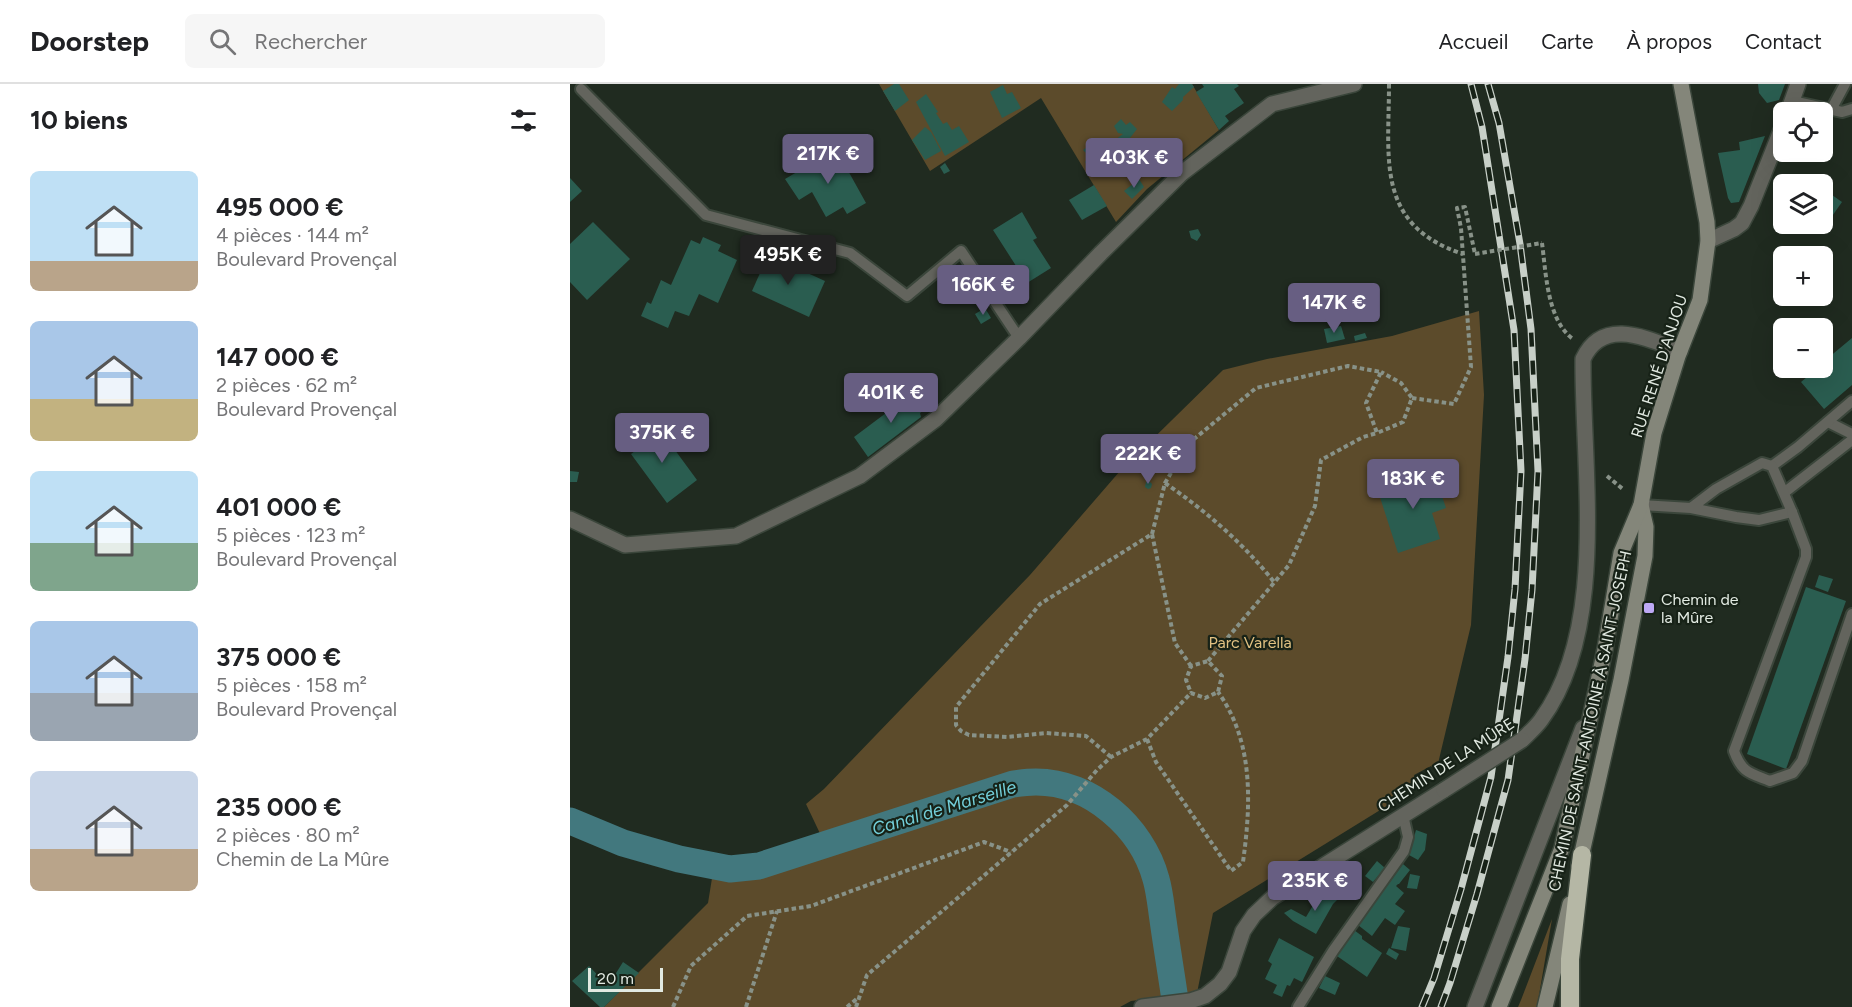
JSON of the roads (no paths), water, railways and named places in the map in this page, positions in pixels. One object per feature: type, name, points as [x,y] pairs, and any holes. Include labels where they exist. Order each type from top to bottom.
[{"type":"highway","points":[[1570,1007],[1570,959],[1582,855]]},
{"type":"main road","name":"RUE RENÉ D'ANJOU","points":[[1641,505],[1654,433],[1680,351],[1700,300],[1708,241],[1707,222],[1681,84]]},
{"type":"main road","name":"CHEMIN DE SAINT-ANTOINE À SAINT-JOSEPH","points":[[1499,1007],[1562,848],[1605,649],[1621,553],[1641,505]]},
{"type":"main road","name":"CHEMIN DE SAINT-ANTOINE À SAINT-JOSEPH","points":[[1545,1007],[1621,680],[1645,556],[1646,527],[1641,505]]},
{"type":"street","points":[[570,519],[625,545],[736,536],[860,476],[936,419],[1182,172],[1272,104],[1354,84]]},
{"type":"street","points":[[1792,102],[1798,84]]},
{"type":"street","points":[[1708,241],[1742,223],[1773,151]]},
{"type":"street","name":"CHEMIN DE LA MÛRE","points":[[1144,1006],[1205,996],[1221,984],[1229,972],[1243,931],[1254,915],[1272,898],[1522,740],[1540,721],[1553,701],[1566,671],[1578,633],[1585,578],[1588,488],[1583,359],[1588,349],[1600,339],[1615,334],[1642,337],[1680,351]]},
{"type":"street","name":"CHEMIN DE SAINT-ANTOINE À SAINT-JOSEPH","points":[[1475,1007],[1592,706]]},
{"type":"lane","points":[[1833,106],[1845,84]]},
{"type":"lane","points":[[581,89],[706,215],[850,253],[908,296],[961,251],[1019,338]]},
{"type":"lane","points":[[1833,110],[1842,112],[1852,109]]},
{"type":"lane","points":[[1772,466],[1852,401]]},
{"type":"lane","points":[[1827,422],[1852,434]]},
{"type":"lane","points":[[1785,492],[1852,440]]},
{"type":"lane","points":[[1691,508],[1716,489],[1754,466],[1762,463],[1772,466],[1785,492],[1806,549],[1806,557],[1734,751],[1739,764],[1745,771],[1770,781],[1781,779],[1793,773],[1802,760],[1852,614]]},
{"type":"lane","points":[[1641,505],[1691,508],[1759,520],[1792,512]]},
{"type":"lane","points":[[1298,1007],[1333,951],[1404,851],[1408,837],[1402,815]]},
{"type":"waterway","name":"Canal de Marseille","points":[[570,821],[623,843],[679,859],[730,869],[759,866],[1013,784],[1036,782],[1056,784],[1076,790],[1094,799],[1126,825],[1149,860],[1158,889],[1176,1007]]},
{"type":"railway","points":[[1422,1007],[1434,978],[1461,889],[1491,777],[1515,589],[1521,471],[1514,330],[1482,127],[1471,84]]},
{"type":"railway","points":[[1441,1007],[1477,894],[1508,780],[1532,590],[1538,471],[1531,329],[1520,244],[1499,123],[1488,84]]},
{"type":"place","name":"Chemin de la Mûre","points":[[1649,608]]},
{"type":"park label","name":"Parc Varella","points":[[1250,642]]}]
